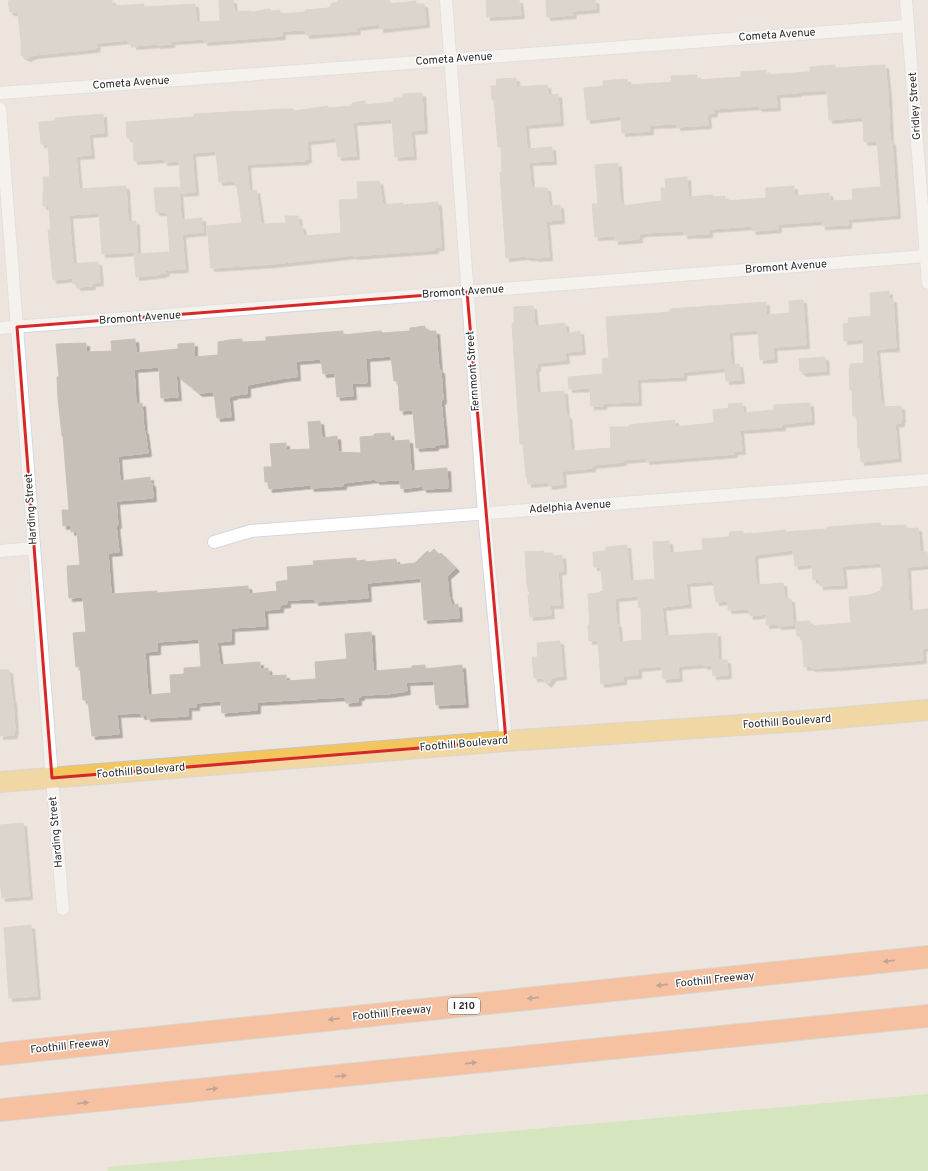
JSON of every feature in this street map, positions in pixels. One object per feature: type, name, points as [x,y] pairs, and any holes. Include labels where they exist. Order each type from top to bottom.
[{"type":"highway","name":"Foothill Freeway","points":[[0,1054],[928,957]]},
{"type":"highway","points":[[0,1110],[44,1107],[928,1016]]},
{"type":"highway","points":[[0,1114],[44,1107]]},
{"type":"main road","name":"Foothill Boulevard","points":[[0,782],[506,741],[794,722],[928,710]]},
{"type":"street","name":"Fernmont Street","points":[[446,0],[484,513],[506,741]]},
{"type":"street","name":"Gridley Street","points":[[906,0],[928,283]]},
{"type":"street","name":"Cometa Avenue","points":[[0,93],[908,26]]},
{"type":"street","name":"Harding Street","points":[[0,109],[63,909]]},
{"type":"street","name":"Bromont Avenue","points":[[0,328],[926,256]]},
{"type":"street","name":"Adelphia Avenue","points":[[214,542],[251,531],[928,480]]},
{"type":"street","points":[[0,550],[34,548]]},
{"type":"highlighted area","points":[[467,292],[506,741],[52,778],[17,327]]},
{"type":"green space","points":[[928,1094],[928,1171],[108,1171],[107,1167]]},
{"type":"building","points":[[112,0],[112,6],[144,4],[144,7],[195,4],[196,22],[220,21],[219,0],[233,0],[234,12],[252,12],[270,9],[270,11],[280,10],[280,14],[329,8],[332,3],[339,2],[338,0],[389,0],[390,4],[416,1],[416,4],[424,4],[426,24],[380,29],[380,24],[356,27],[357,31],[306,35],[305,30],[282,31],[282,36],[204,42],[204,39],[171,41],[171,44],[157,45],[133,46],[133,43],[128,43],[128,40],[96,43],[97,48],[93,49],[34,55],[27,58],[21,55],[18,12],[10,12],[8,1]]},
{"type":"building","points":[[486,0],[519,0],[521,15],[487,17]]},
{"type":"building","points":[[546,0],[595,0],[596,9],[572,11],[573,15],[547,17]]},
{"type":"building","points":[[835,65],[835,68],[885,65],[897,215],[848,219],[848,225],[822,226],[822,221],[778,224],[778,229],[753,231],[752,226],[709,229],[709,234],[684,235],[684,231],[642,233],[639,234],[639,239],[615,241],[615,236],[595,237],[592,204],[598,204],[595,165],[618,163],[620,202],[622,202],[622,206],[662,201],[661,188],[666,188],[665,179],[687,177],[688,197],[713,195],[713,197],[725,196],[725,201],[766,198],[766,188],[794,186],[794,196],[829,193],[830,201],[853,200],[852,189],[881,187],[877,141],[864,142],[863,117],[829,120],[827,90],[776,94],[777,107],[759,108],[758,106],[714,109],[714,113],[707,114],[708,125],[677,127],[677,124],[650,125],[650,131],[622,133],[621,116],[587,120],[584,88],[603,86],[603,81],[627,79],[628,85],[672,82],[671,76],[697,75],[697,80],[741,77],[741,72],[766,70],[766,75],[810,72],[810,67]]},
{"type":"building","points":[[516,78],[516,87],[547,85],[548,95],[558,94],[560,122],[525,125],[527,149],[552,147],[553,161],[529,162],[531,188],[547,188],[549,206],[560,205],[561,220],[546,221],[549,257],[535,258],[525,256],[506,258],[500,172],[502,172],[501,147],[498,147],[494,100],[492,100],[491,86],[497,86],[496,79]]},
{"type":"building","points":[[422,93],[424,130],[411,131],[413,156],[395,157],[392,119],[353,122],[356,156],[338,157],[336,138],[307,141],[308,159],[305,161],[247,164],[249,191],[256,190],[261,224],[286,223],[285,216],[298,216],[299,226],[302,226],[303,236],[341,233],[339,200],[358,199],[357,182],[379,181],[383,205],[438,202],[441,247],[435,247],[435,250],[353,255],[273,264],[211,268],[207,226],[242,223],[235,181],[219,182],[216,151],[192,153],[195,192],[181,193],[179,161],[164,162],[164,159],[134,161],[133,138],[127,138],[126,122],[194,117],[194,114],[284,109],[293,109],[294,111],[328,106],[328,108],[352,106],[352,103],[365,101],[365,105],[394,102],[394,98],[403,98],[403,94]]},
{"type":"building","points":[[103,114],[104,133],[89,134],[91,155],[76,156],[79,189],[126,186],[128,222],[136,221],[137,252],[102,254],[99,213],[69,215],[73,264],[98,262],[100,282],[92,283],[92,286],[77,287],[77,284],[73,284],[73,278],[53,280],[48,230],[51,230],[49,206],[43,206],[43,177],[50,177],[48,144],[41,144],[39,122],[55,121],[55,118]]},
{"type":"building","points":[[179,187],[181,220],[202,218],[203,232],[182,234],[185,269],[165,270],[166,273],[162,274],[136,277],[134,254],[170,252],[167,212],[156,212],[154,188]]},
{"type":"building","points":[[889,291],[889,299],[893,299],[896,348],[876,349],[881,404],[884,403],[885,407],[901,406],[901,423],[895,424],[898,458],[861,462],[860,448],[858,448],[857,416],[853,416],[852,390],[850,390],[849,369],[850,364],[864,363],[863,339],[844,341],[843,324],[849,323],[848,318],[871,316],[870,293]]},
{"type":"building","points":[[803,300],[806,345],[773,347],[774,359],[760,360],[758,330],[729,332],[731,365],[739,364],[741,380],[726,381],[725,368],[683,372],[683,377],[637,379],[638,402],[603,403],[603,406],[591,406],[590,388],[569,389],[568,377],[603,374],[602,359],[609,358],[606,317],[670,312],[670,309],[766,302],[766,315],[790,313],[789,301]]},
{"type":"building","points":[[533,306],[535,326],[565,323],[566,334],[580,331],[582,351],[565,352],[566,360],[537,363],[537,368],[535,368],[537,393],[564,391],[571,451],[611,448],[610,427],[628,427],[629,425],[675,420],[675,427],[714,423],[713,410],[729,408],[728,404],[742,403],[743,413],[774,410],[774,405],[810,403],[811,421],[782,424],[782,427],[740,430],[742,451],[734,451],[734,454],[646,461],[646,458],[622,460],[623,462],[592,465],[592,468],[562,471],[563,484],[549,486],[548,482],[528,484],[523,444],[520,444],[512,324],[514,323],[514,307]]},
{"type":"building","points":[[425,326],[425,329],[428,331],[436,331],[439,370],[441,370],[443,400],[441,401],[445,444],[435,445],[435,447],[416,448],[413,410],[400,411],[398,381],[394,381],[391,356],[366,358],[367,383],[352,383],[353,396],[337,397],[335,373],[323,374],[321,359],[296,361],[297,377],[247,385],[247,394],[229,397],[231,417],[217,418],[214,392],[199,393],[176,374],[178,397],[161,398],[159,367],[134,369],[136,404],[142,403],[144,431],[148,453],[118,456],[120,481],[150,477],[153,498],[116,501],[118,525],[116,525],[119,552],[108,553],[111,593],[157,591],[157,593],[248,586],[249,594],[277,591],[276,582],[288,580],[287,567],[314,565],[313,561],[356,558],[356,561],[365,560],[365,562],[396,559],[397,565],[415,563],[427,551],[430,553],[434,549],[439,555],[441,553],[456,568],[447,576],[451,605],[458,604],[459,618],[424,620],[421,578],[367,583],[368,598],[315,602],[315,599],[287,600],[287,604],[280,605],[280,609],[264,610],[265,626],[231,628],[231,641],[217,642],[220,665],[260,662],[260,669],[268,668],[269,676],[286,675],[286,681],[316,679],[315,662],[347,659],[345,634],[371,632],[373,671],[412,668],[412,666],[425,665],[425,669],[462,665],[465,704],[436,705],[434,681],[406,682],[407,691],[388,694],[361,695],[361,697],[358,697],[358,702],[346,703],[345,697],[257,702],[257,710],[222,713],[221,701],[196,703],[196,707],[188,707],[188,716],[147,718],[147,715],[141,716],[141,713],[117,714],[119,734],[92,736],[88,700],[83,700],[80,666],[76,667],[73,633],[86,632],[83,597],[69,598],[67,566],[80,565],[77,531],[71,532],[71,525],[63,526],[62,510],[69,510],[63,436],[58,399],[57,377],[59,376],[56,344],[86,343],[86,352],[112,351],[111,341],[135,339],[136,353],[178,349],[178,344],[194,343],[194,357],[218,355],[218,342],[229,340],[242,339],[242,342],[266,341],[266,337],[343,331],[343,335],[381,331],[382,333],[410,331],[410,328]],"holes":[[[199,639],[201,667],[184,668],[184,674],[170,675],[171,693],[148,695],[145,652],[157,651],[157,642]]]},
{"type":"building","points":[[825,357],[826,371],[802,373],[802,371],[800,371],[799,359]]},
{"type":"building","points":[[320,421],[322,438],[337,436],[338,452],[361,453],[360,437],[374,436],[374,434],[390,433],[391,441],[409,440],[411,471],[447,468],[448,488],[423,489],[423,486],[401,489],[400,480],[376,481],[376,479],[343,483],[343,486],[311,488],[310,485],[269,489],[268,482],[265,482],[264,467],[272,467],[270,444],[286,443],[286,450],[310,449],[308,422]]},
{"type":"building","points":[[880,523],[881,526],[906,525],[906,529],[918,528],[920,552],[927,552],[928,565],[907,567],[909,611],[928,609],[928,648],[922,648],[923,660],[836,667],[804,667],[802,636],[797,636],[796,622],[810,621],[810,626],[851,623],[849,597],[870,595],[881,591],[881,587],[883,587],[881,563],[842,566],[844,585],[820,586],[819,579],[813,580],[812,564],[795,566],[793,550],[754,555],[756,585],[783,583],[784,595],[786,599],[791,599],[793,625],[766,625],[766,614],[750,616],[749,609],[728,610],[728,601],[716,602],[713,581],[686,583],[688,604],[662,607],[665,636],[717,633],[718,660],[727,660],[728,675],[713,676],[712,665],[704,666],[704,664],[678,666],[679,678],[663,679],[662,666],[638,668],[638,675],[623,676],[623,681],[601,684],[598,640],[589,641],[588,625],[590,625],[588,594],[600,593],[603,591],[601,567],[594,567],[593,552],[606,551],[606,547],[627,545],[630,581],[655,579],[653,542],[669,541],[670,553],[703,550],[702,539],[729,537],[730,532],[743,531],[743,534],[752,534],[785,530],[786,532],[826,529],[828,527]],"holes":[[[638,596],[639,608],[641,608],[642,640],[619,642],[618,624],[616,624],[615,598]]]},
{"type":"building","points":[[544,551],[544,553],[552,553],[553,556],[562,555],[563,571],[558,571],[560,605],[550,605],[551,615],[530,617],[528,595],[530,595],[527,585],[525,552]]},
{"type":"building","points":[[560,641],[563,676],[553,677],[548,684],[541,678],[534,678],[532,657],[538,657],[537,643]]},
{"type":"building","points":[[0,670],[9,670],[13,700],[14,735],[0,736]]},
{"type":"building","points":[[23,823],[29,896],[2,898],[0,880],[0,825]]},
{"type":"building","points":[[31,925],[37,996],[9,998],[4,928]]}]
